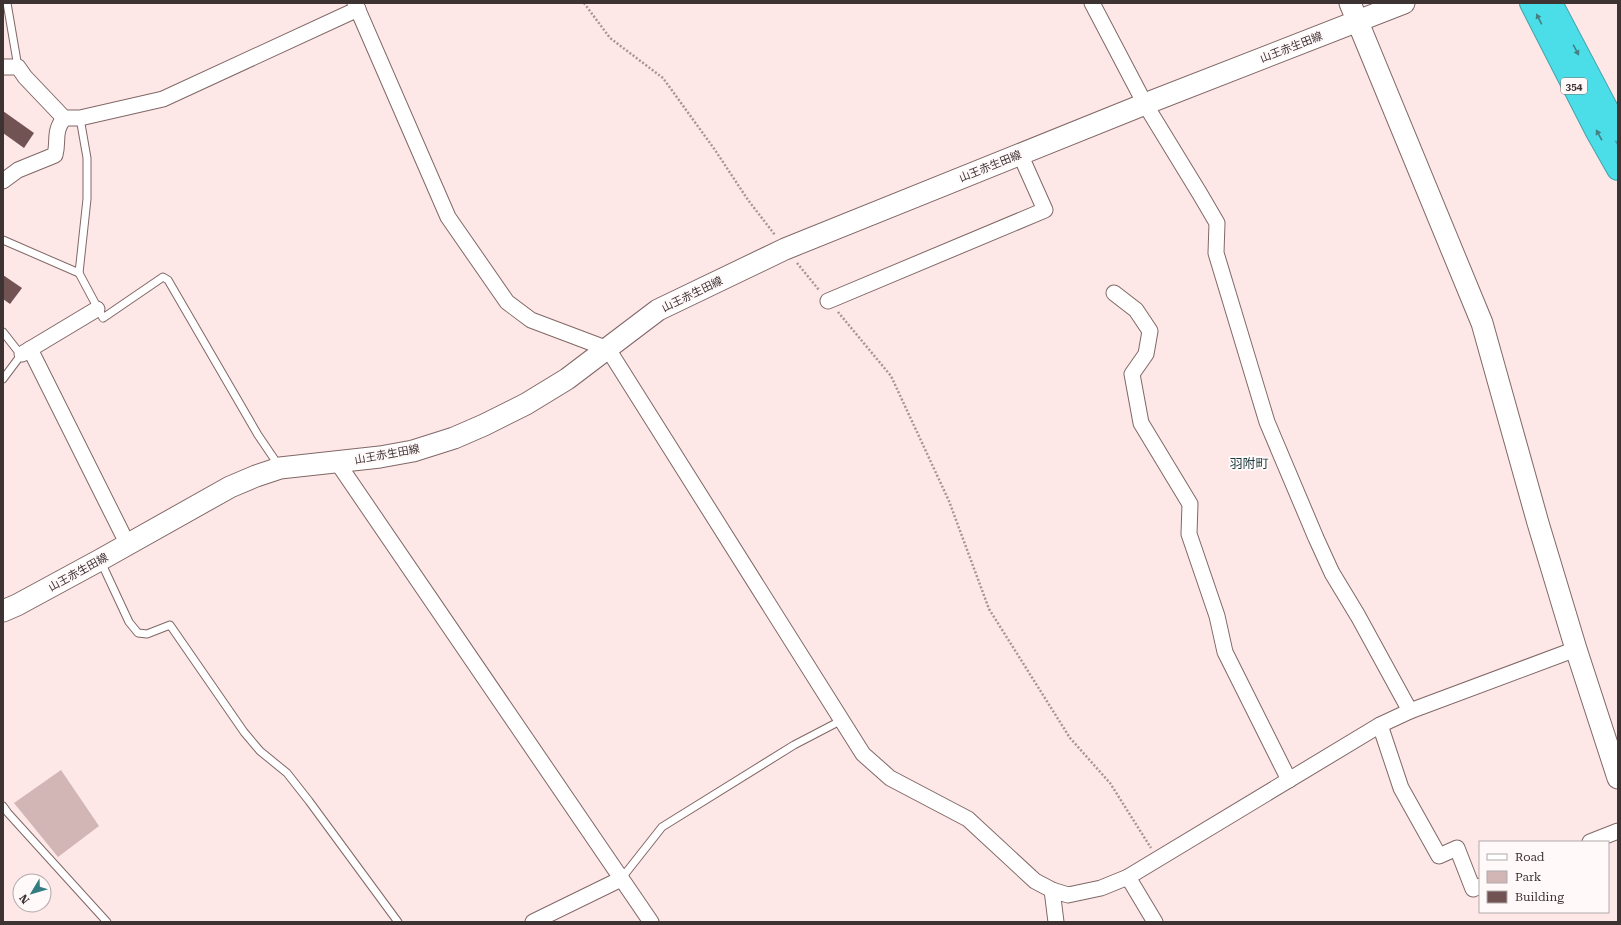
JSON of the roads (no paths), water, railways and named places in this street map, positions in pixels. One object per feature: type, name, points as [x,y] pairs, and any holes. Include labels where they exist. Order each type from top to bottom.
[{"type":"highway","name":"354","points":[[1531,3],[1596,130],[1618,168]]},
{"type":"highway","name":"354","points":[[1551,3],[1618,130]]},
{"type":"main road","name":"山王赤生田線","points":[[3,611],[17,605],[128,545],[230,487],[280,468],[337,462],[413,451],[454,438],[478,428],[526,404],[567,379],[658,310],[785,249],[1144,104],[1354,12],[1404,3]]},
{"type":"main road","points":[[1354,12],[1482,323],[1538,523],[1576,649],[1618,778]]},
{"type":"street","points":[[1092,3],[1144,104],[1200,194],[1216,223],[1216,253],[1267,422],[1332,573],[1358,616],[1410,711]]},
{"type":"street","points":[[10,67],[25,77],[64,118],[80,118],[163,99],[357,6],[448,217],[507,302],[531,320],[608,349],[863,754],[890,778],[968,819],[1035,881],[1052,890],[1068,895],[1101,888],[1128,877],[1380,725],[1410,711],[1576,649]]},
{"type":"street","points":[[3,181],[18,170],[55,155],[57,148],[57,127],[64,118]]},
{"type":"street","points":[[828,301],[1045,210],[1020,154]]},
{"type":"street","points":[[1114,293],[1136,310],[1150,331],[1146,354],[1132,374],[1141,423],[1190,504],[1189,534],[1218,616],[1225,652],[1289,780]]},
{"type":"street","points":[[97,309],[26,352],[128,545]]},
{"type":"street","points":[[337,462],[650,922]]},
{"type":"street","points":[[1380,725],[1402,788],[1439,856],[1456,848],[1473,889],[1479,886]]},
{"type":"street","points":[[1593,841],[1618,831]]},
{"type":"street","points":[[1128,877],[1155,922]]},
{"type":"street","points":[[533,922],[621,880]]},
{"type":"street","points":[[1052,890],[1056,922]]},
{"type":"lane","points":[[7,3],[10,67]]},
{"type":"lane","points":[[80,118],[87,158],[87,199],[79,274],[97,309],[103,318],[163,277],[168,280],[238,401],[280,468]]},
{"type":"lane","points":[[3,240],[79,274]]},
{"type":"lane","points":[[3,332],[26,352],[3,379]]},
{"type":"lane","points":[[100,560],[129,622],[138,633],[147,634],[170,625],[244,732],[260,751],[286,773],[309,801],[398,922]]},
{"type":"lane","points":[[621,880],[662,827],[794,745],[842,720]]},
{"type":"lane","points":[[3,806],[12,819],[107,922]]},
{"type":"district","name":"羽附町","points":[[1249,463]]}]
